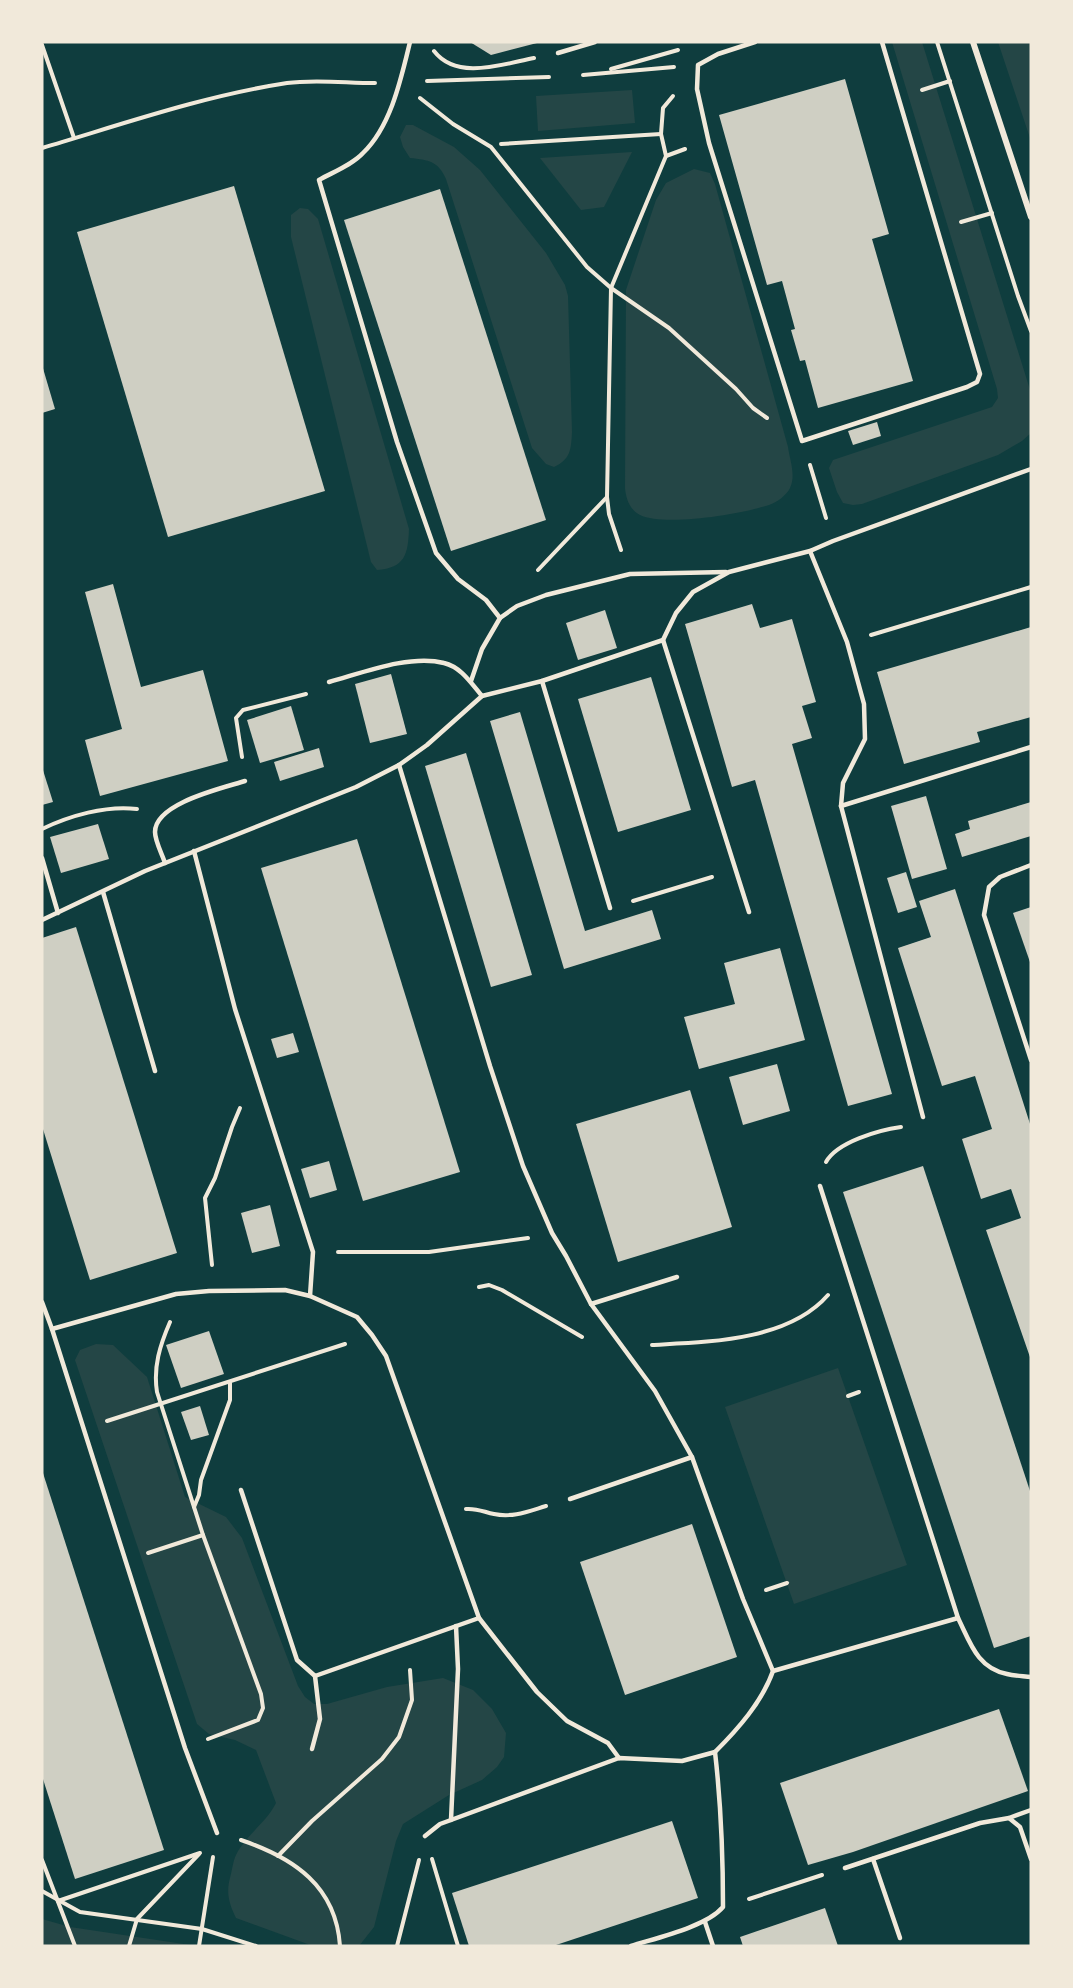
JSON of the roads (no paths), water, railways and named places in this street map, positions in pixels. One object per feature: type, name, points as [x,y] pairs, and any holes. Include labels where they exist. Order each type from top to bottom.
[{"type":"street","points":[[973,42],[1031,217]]},
{"type":"lane","points":[[410,42],[390,110],[367,148],[353,161],[319,180],[397,442],[436,553],[458,579],[486,600],[500,618]]},
{"type":"lane","points":[[558,53],[595,42]]},
{"type":"lane","points":[[755,42],[718,54],[698,65],[697,89],[710,143],[802,441],[968,387],[977,382],[980,374],[882,42]]},
{"type":"lane","points":[[471,681],[482,649],[500,618],[516,606],[630,574],[729,572],[810,551],[1031,469]]},
{"type":"lane","points":[[810,551],[847,642],[864,704],[865,739],[843,783],[841,806],[923,1117]]},
{"type":"lane","points":[[729,572],[693,592],[676,613],[663,640],[749,912]]},
{"type":"lane","points":[[42,920],[165,863],[356,787],[399,765],[427,745],[482,696],[542,681],[663,640]]},
{"type":"lane","points":[[329,682],[414,661],[444,663],[455,668],[471,681],[482,696]]},
{"type":"lane","points":[[542,681],[610,908]]},
{"type":"lane","points":[[841,806],[1031,747]]},
{"type":"lane","points":[[399,765],[490,1066],[524,1166],[552,1233],[591,1304],[655,1391],[693,1457],[743,1599],[773,1671],[768,1686],[737,1730],[715,1752],[682,1761],[619,1758],[440,1824],[425,1836]]},
{"type":"lane","points":[[165,863],[155,832],[158,821],[164,814],[185,801],[246,781]]},
{"type":"lane","points":[[194,851],[235,1009],[313,1252],[310,1296]]},
{"type":"lane","points":[[42,858],[58,913]]},
{"type":"lane","points":[[1031,865],[1000,877],[989,887],[984,915],[1031,1060]]},
{"type":"lane","points":[[103,892],[155,1071]]},
{"type":"lane","points":[[820,1186],[958,1618],[976,1656],[1005,1674],[1031,1677]]},
{"type":"lane","points":[[591,1304],[677,1277]]},
{"type":"lane","points":[[52,1329],[176,1294],[209,1291],[285,1290],[310,1296],[357,1317],[386,1356],[479,1618],[537,1692],[567,1721],[608,1743],[619,1758]]},
{"type":"lane","points":[[42,1302],[185,1748],[217,1833]]},
{"type":"lane","points":[[570,1499],[693,1457]]},
{"type":"lane","points":[[241,1490],[297,1660],[315,1676],[320,1719],[312,1749]]},
{"type":"lane","points":[[315,1676],[479,1618]]},
{"type":"lane","points":[[773,1671],[958,1618]]},
{"type":"lane","points":[[451,1820],[458,1669],[456,1626]]},
{"type":"lane","points":[[630,1946],[705,1922],[723,1907],[720,1792],[715,1752]]},
{"type":"lane","points":[[845,1868],[980,1823],[1008,1818],[1031,1810]]},
{"type":"lane","points":[[1008,1818],[1020,1827],[1031,1859]]},
{"type":"lane","points":[[873,1859],[900,1938]]},
{"type":"lane","points":[[705,1922],[713,1946]]}]
